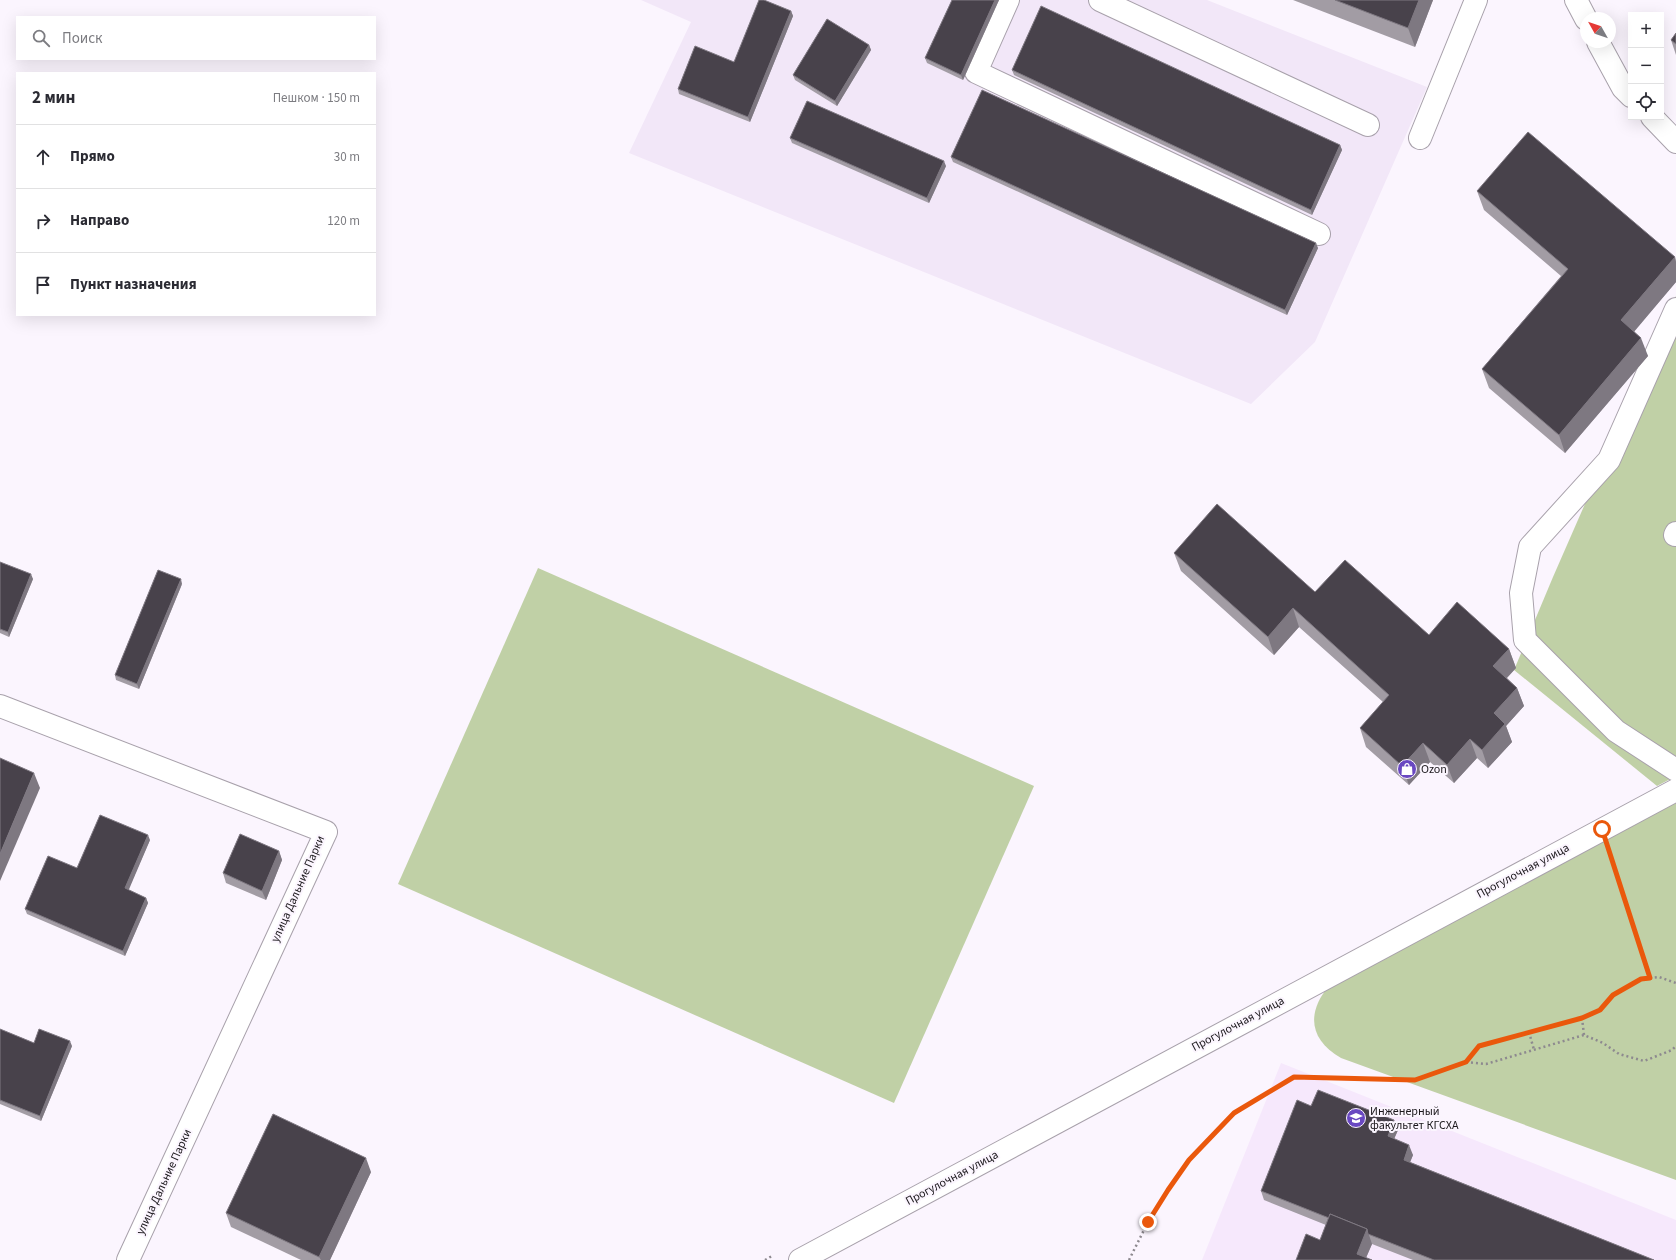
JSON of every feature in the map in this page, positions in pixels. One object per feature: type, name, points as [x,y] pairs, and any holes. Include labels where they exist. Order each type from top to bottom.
[{"type":"street","points":[[1008,0],[976,72],[1319,234]]},
{"type":"street","points":[[1100,0],[1368,125]]},
{"type":"street","points":[[1420,138],[1476,0]]},
{"type":"street","points":[[1576,0],[1582,12]]},
{"type":"street","points":[[1601,48],[1623,88],[1628,93]]},
{"type":"street","points":[[1655,120],[1676,142]]},
{"type":"street","points":[[1676,309],[1609,460],[1530,547],[1521,593],[1525,640],[1616,731],[1676,770]]},
{"type":"street","name":"улица Дальние Парки","points":[[0,706],[326,832],[128,1260]]},
{"type":"street","name":"Прогулочная улица","points":[[800,1260],[1676,790]]},
{"type":"path","points":[[1602,829],[1650,978]]},
{"type":"path","points":[[1466,1062],[1479,1046],[1582,1018],[1600,1010],[1613,995],[1641,979],[1659,977],[1676,983]]},
{"type":"path","points":[[1582,1018],[1584,1035]]},
{"type":"path","points":[[1529,1032],[1534,1050]]},
{"type":"path","points":[[1129,1260],[1148,1222],[1189,1160],[1234,1113],[1294,1077],[1415,1080],[1466,1062],[1486,1064],[1584,1035],[1603,1043],[1618,1054],[1644,1061],[1672,1050],[1676,1046]]},
{"type":"shaded area","points":[[641,0],[1207,0],[1427,87],[1315,342],[1251,404],[629,153],[691,22]]},
{"type":"shaded area","points":[[1281,1063],[1676,1220],[1676,1260],[1202,1260]]},
{"type":"green space","points":[[1676,296],[1676,776],[1657,786],[1514,670]]},
{"type":"green space","points":[[538,568],[1034,786],[894,1103],[398,884]]},
{"type":"green space","points":[[1676,802],[1676,1180],[1341,1058],[1331,1051],[1317,1035],[1314,1017],[1316,1007],[1328,987]]},
{"type":"building","points":[[759,0],[764,0],[791,11],[748,117],[678,89],[695,46],[734,62]]},
{"type":"building","points":[[952,0],[995,0],[961,75],[925,58]]},
{"type":"building","points":[[1335,0],[1419,0],[1408,28]]},
{"type":"building","points":[[1041,6],[1340,145],[1311,210],[1012,70]]},
{"type":"building","points":[[827,19],[869,45],[835,101],[793,75]]},
{"type":"building","points":[[1676,33],[1676,44],[1671,40]]},
{"type":"building","points":[[982,90],[1316,243],[1285,310],[951,157]]},
{"type":"building","points":[[807,101],[944,161],[927,198],[790,138]]},
{"type":"building","points":[[1528,132],[1675,257],[1621,320],[1641,338],[1559,435],[1482,369],[1568,269],[1477,191]]},
{"type":"building","points":[[1217,504],[1315,592],[1345,560],[1429,635],[1457,602],[1509,649],[1493,666],[1517,688],[1494,713],[1505,724],[1482,750],[1470,739],[1447,765],[1423,743],[1402,766],[1360,728],[1389,695],[1293,608],[1268,637],[1174,553]]},
{"type":"building","points":[[0,562],[31,574],[8,632],[0,629]]},
{"type":"building","points":[[158,570],[181,579],[137,684],[115,675]]},
{"type":"building","points":[[0,758],[34,773],[0,854]]},
{"type":"building","points":[[100,815],[148,835],[125,888],[146,898],[123,951],[25,909],[48,856],[77,868]]},
{"type":"building","points":[[240,834],[279,851],[262,891],[223,873]]},
{"type":"building","points":[[0,1029],[34,1043],[39,1029],[70,1041],[40,1116],[0,1100]]},
{"type":"building","points":[[1318,1090],[1394,1120],[1388,1136],[1409,1145],[1404,1160],[1654,1260],[1434,1260],[1368,1234],[1367,1229],[1330,1214],[1329,1218],[1261,1191],[1297,1100],[1311,1106]]},
{"type":"building","points":[[273,1114],[366,1158],[319,1257],[226,1213]]},
{"type":"building","points":[[1330,1214],[1367,1229],[1357,1254],[1372,1260],[1296,1260],[1306,1234],[1320,1240]]},
{"type":"place","name":"Ozon","points":[[1407,769]]},
{"type":"place","name":"Инженерный факультет КГСХА","points":[[1356,1118]]},
{"type":"route","points":[[1148,1222],[1189,1160],[1234,1113],[1294,1077],[1415,1080],[1466,1062],[1479,1046],[1582,1018],[1600,1010],[1613,995],[1641,979],[1650,978],[1602,829]]}]
